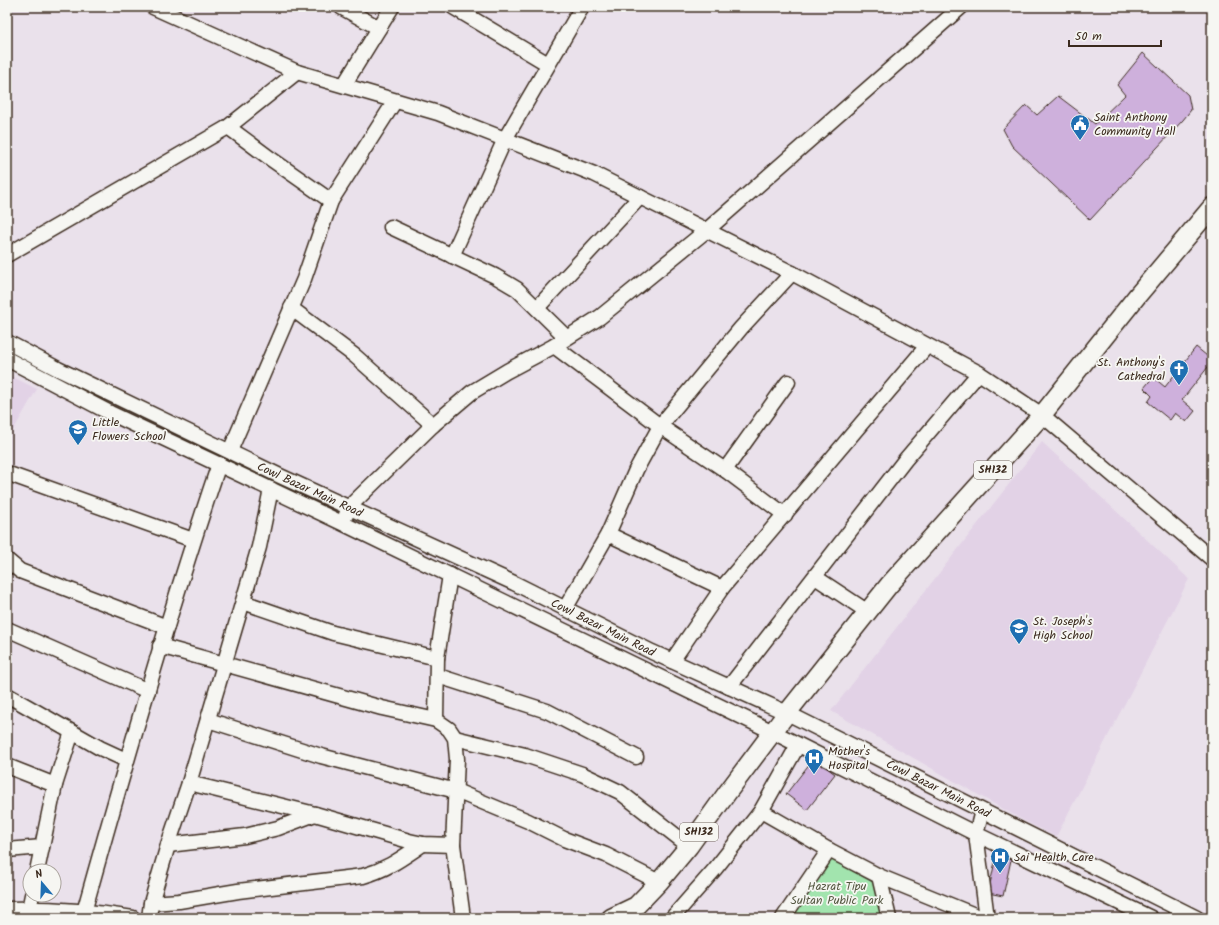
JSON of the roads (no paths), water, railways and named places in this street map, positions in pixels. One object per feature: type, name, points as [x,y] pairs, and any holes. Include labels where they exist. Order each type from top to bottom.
[{"type":"main road","name":"SH132","points":[[611,918],[636,906],[659,882],[689,846],[727,792],[787,713],[889,586],[1042,415],[1137,296],[1212,207]]},
{"type":"street","points":[[152,7],[297,72],[438,113],[594,174],[792,272],[979,373],[1042,415],[1212,559]]},
{"type":"street","points":[[341,7],[379,28]]},
{"type":"street","points":[[344,86],[392,7]]},
{"type":"street","points":[[453,7],[548,64]]},
{"type":"street","points":[[452,256],[505,139],[582,7]]},
{"type":"street","points":[[342,523],[349,507],[433,425],[472,392],[554,346],[566,337],[600,317],[707,230],[959,7]]},
{"type":"street","points":[[7,256],[228,127],[297,72]]},
{"type":"street","points":[[230,452],[304,279],[331,201],[395,101]]},
{"type":"street","points":[[228,127],[331,201]]},
{"type":"street","points":[[537,308],[640,197]]},
{"type":"street","points":[[391,227],[495,276],[517,289],[566,337]]},
{"type":"street","points":[[565,609],[608,534],[636,470],[660,426],[741,328],[792,272]]},
{"type":"street","points":[[291,308],[355,356],[433,425]]},
{"type":"street","name":"Cowl Bazar Main Road","points":[[7,342],[58,370],[230,452],[514,583],[672,661],[787,713],[1197,918]]},
{"type":"street","points":[[554,346],[660,426],[725,470],[785,515]]},
{"type":"street","points":[[672,661],[722,588],[927,346]]},
{"type":"street","name":"Cowl Bazar Main Road","points":[[7,359],[110,413],[450,575],[773,732],[976,834],[1151,918]]},
{"type":"street","points":[[729,687],[905,460],[979,373]]},
{"type":"street","points":[[725,470],[788,382]]},
{"type":"street","points":[[84,912],[126,760],[148,691],[160,646],[193,540],[219,464]]},
{"type":"street","points":[[9,474],[193,540]]},
{"type":"street","points":[[149,918],[151,903],[168,845],[189,783],[259,547],[270,489]]},
{"type":"street","points":[[608,534],[722,588]]},
{"type":"street","points":[[7,560],[20,571],[167,627]]},
{"type":"street","points":[[436,720],[438,676],[437,658],[450,575]]},
{"type":"street","points":[[815,577],[868,612]]},
{"type":"street","points":[[243,602],[333,633],[437,658]]},
{"type":"street","points":[[7,629],[148,691]]},
{"type":"street","points":[[160,646],[382,708],[436,720],[449,729],[455,738],[457,759],[453,845],[463,918]]},
{"type":"street","points":[[438,676],[547,711],[636,757]]},
{"type":"street","points":[[7,695],[100,748],[126,760]]},
{"type":"street","points":[[208,720],[321,756],[456,791],[528,821],[564,839],[606,855],[659,882]]},
{"type":"street","points":[[39,863],[55,784],[72,732]]},
{"type":"street","points":[[455,738],[525,755],[582,774],[620,792],[689,846]]},
{"type":"street","points":[[672,918],[716,870],[761,811],[798,745]]},
{"type":"street","points":[[7,766],[55,784]]},
{"type":"street","points":[[189,783],[315,814],[423,844],[453,845]]},
{"type":"street","points":[[761,811],[829,850],[879,876],[982,918]]},
{"type":"street","points":[[982,811],[976,834],[987,918]]},
{"type":"street","points":[[168,845],[245,836],[278,828],[315,814]]},
{"type":"street","points":[[151,903],[179,901],[238,891],[363,876],[375,873],[391,866],[423,844]]},
{"type":"street","points":[[7,850],[42,847]]},
{"type":"street","points":[[783,918],[829,850]]},
{"type":"street","points":[[879,876],[889,918]]},
{"type":"street","points":[[7,909],[27,903]]},
{"type":"street","points":[[35,903],[84,912],[105,913],[133,918]]},
{"type":"place","name":"Saint Anthony Community Hall","points":[[1080,141]]},
{"type":"place","name":"St. Anthony's Cathedral","points":[[1179,386]]},
{"type":"place","name":"Little Flowers School","points":[[78,446]]},
{"type":"place","name":"St. Joseph's High School","points":[[1019,645]]},
{"type":"place","name":"Mother's Hospital","points":[[814,775]]},
{"type":"place","name":"Sai Health Care","points":[[1000,874]]},
{"type":"park label","name":"Hazrat Tipu Sultan Public Park","points":[[837,893]]}]
